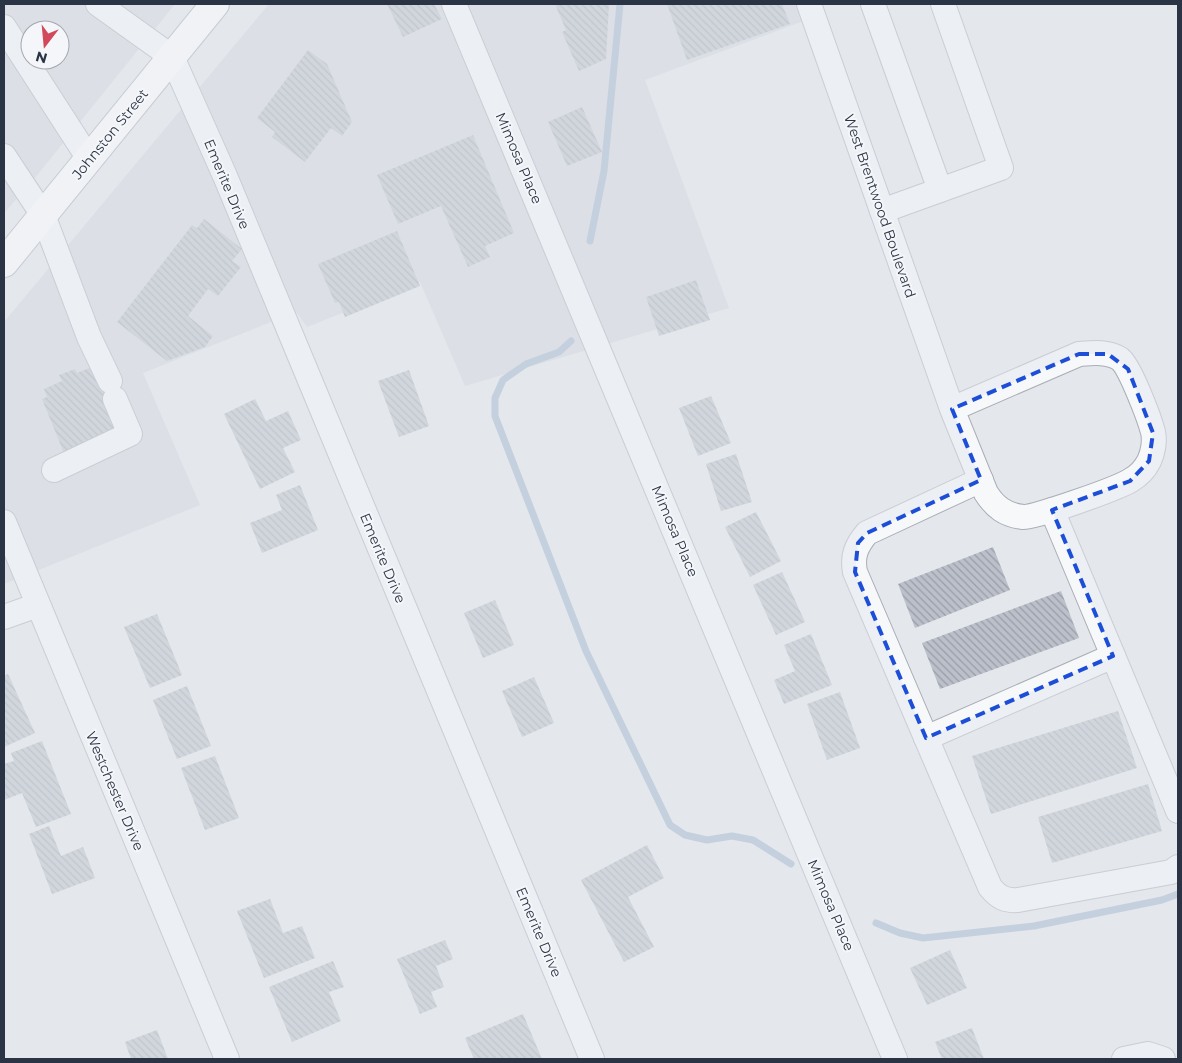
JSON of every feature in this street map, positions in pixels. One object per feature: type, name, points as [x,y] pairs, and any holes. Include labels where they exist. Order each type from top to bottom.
[{"type":"main road","name":"Johnston Street","points":[[4,263],[215,4]]},
{"type":"street","points":[[98,4],[172,57]]},
{"type":"street","name":"Mimosa Place","points":[[454,4],[895,1059]]},
{"type":"street","name":"West Brentwood Boulevard","points":[[809,4],[952,409],[986,493],[994,505],[1007,514],[1028,517],[1052,510],[1130,481],[1141,472],[1149,461],[1154,447],[1153,433],[1128,369],[1120,360],[1108,354],[1094,352],[1079,354],[952,409]]},
{"type":"street","points":[[873,4],[940,190]]},
{"type":"street","points":[[882,211],[1001,168],[943,4]]},
{"type":"street","points":[[4,27],[89,159]]},
{"type":"street","name":"Emerite Drive","points":[[172,57],[232,194],[592,1059]]},
{"type":"street","points":[[4,156],[43,215],[89,337],[130,434],[54,470]]},
{"type":"street","points":[[981,480],[867,534],[858,544],[854,562],[855,572],[990,887],[1002,899],[1018,900],[1171,872],[1178,867]]},
{"type":"street","points":[[1052,510],[1178,811]]},
{"type":"street","name":"Westchester Drive","points":[[4,522],[227,1059]]},
{"type":"street","points":[[4,617],[38,604]]},
{"type":"street","points":[[926,738],[1114,656]]},
{"type":"street","points":[[1124,1059],[1148,1054],[1163,1059]]},
{"type":"highlighted area","points":[[1079,354],[1108,354],[1128,369],[1153,433],[1149,461],[1130,481],[1052,510],[1113,656],[926,738],[855,572],[858,543],[867,533],[981,480],[952,409]]},
{"type":"shaded area","points":[[4,4],[175,4],[30,184],[4,213]]},
{"type":"shaded area","points":[[269,4],[809,4],[814,17],[645,80],[729,308],[465,386],[420,282],[307,327],[296,312],[143,373],[200,505],[4,584],[4,322]]},
{"type":"building","points":[[387,4],[434,4],[442,19],[403,37]]},
{"type":"building","points":[[555,4],[609,4],[606,59],[579,71],[562,32],[566,30]]},
{"type":"building","points":[[667,4],[782,4],[790,24],[687,60]]},
{"type":"building","points":[[308,50],[327,64],[352,122],[342,136],[331,128],[305,162],[272,137],[275,132],[257,118]]},
{"type":"building","points":[[582,107],[602,152],[567,166],[548,122]]},
{"type":"building","points":[[473,135],[514,233],[485,246],[490,257],[468,267],[441,206],[398,224],[377,175]]},
{"type":"building","points":[[204,219],[242,249],[232,261],[241,267],[218,296],[208,289],[188,316],[213,336],[205,347],[167,361],[117,322],[192,225],[197,228]]},
{"type":"building","points":[[397,231],[420,286],[345,317],[339,302],[335,303],[318,264]]},
{"type":"building","points":[[696,280],[710,320],[659,336],[646,297]]},
{"type":"building","points":[[92,367],[117,378],[124,396],[122,428],[66,458],[42,399],[47,397],[44,389],[62,381],[59,375],[75,369],[77,373]]},
{"type":"building","points":[[409,370],[429,426],[399,437],[378,381]]},
{"type":"building","points":[[711,396],[731,443],[698,456],[679,408]]},
{"type":"building","points":[[255,399],[266,421],[288,411],[301,440],[283,448],[295,472],[260,489],[224,414]]},
{"type":"building","points":[[736,454],[752,502],[721,511],[706,464]]},
{"type":"building","points":[[300,485],[318,530],[262,553],[250,523],[282,510],[276,495]]},
{"type":"building","points":[[756,512],[781,561],[750,577],[725,527]]},
{"type":"building","points":[[993,547],[1010,590],[915,628],[898,584]]},
{"type":"building","points":[[782,572],[805,622],[776,635],[753,585]]},
{"type":"building","points":[[1061,591],[1079,638],[940,689],[922,643]]},
{"type":"building","points":[[495,600],[514,645],[483,658],[464,613]]},
{"type":"building","points":[[157,614],[182,675],[150,688],[124,627]]},
{"type":"building","points":[[811,634],[832,685],[784,704],[774,680],[795,671],[784,645]]},
{"type":"building","points":[[8,674],[35,733],[4,747],[4,676]]},
{"type":"building","points":[[534,677],[554,723],[522,737],[502,691]]},
{"type":"building","points":[[187,686],[211,746],[177,759],[153,700]]},
{"type":"building","points":[[840,692],[860,748],[827,760],[807,704]]},
{"type":"building","points":[[1118,711],[1137,768],[991,814],[972,756]]},
{"type":"building","points":[[42,741],[71,814],[36,827],[22,793],[4,800],[4,764],[14,761],[11,753]]},
{"type":"building","points":[[215,756],[239,818],[205,830],[181,768]]},
{"type":"building","points":[[1148,784],[1162,831],[1052,863],[1038,817]]},
{"type":"building","points":[[49,826],[61,856],[83,847],[95,878],[52,894],[29,834]]},
{"type":"building","points":[[647,845],[664,878],[628,897],[654,947],[624,962],[581,880]]},
{"type":"building","points":[[270,899],[283,933],[302,926],[315,958],[264,978],[237,911]]},
{"type":"building","points":[[445,940],[453,959],[436,966],[444,987],[431,992],[437,1007],[420,1014],[397,959]]},
{"type":"building","points":[[950,950],[967,988],[927,1005],[910,968]]},
{"type":"building","points":[[333,961],[344,987],[329,992],[341,1021],[292,1042],[269,987]]},
{"type":"building","points":[[523,1014],[542,1059],[474,1059],[465,1038]]},
{"type":"building","points":[[972,1028],[984,1059],[942,1059],[935,1042]]},
{"type":"building","points":[[157,1030],[168,1059],[131,1059],[125,1042]]},
{"type":"waterway","points":[[590,241],[604,171],[620,4]]},
{"type":"waterway","points":[[571,341],[559,352],[526,364],[503,380],[495,398],[495,416],[586,651],[670,825],[685,835],[707,840],[732,836],[753,840],[791,864]]},
{"type":"waterway","points":[[876,923],[900,933],[923,938],[1034,926],[1162,900],[1178,894]]}]
